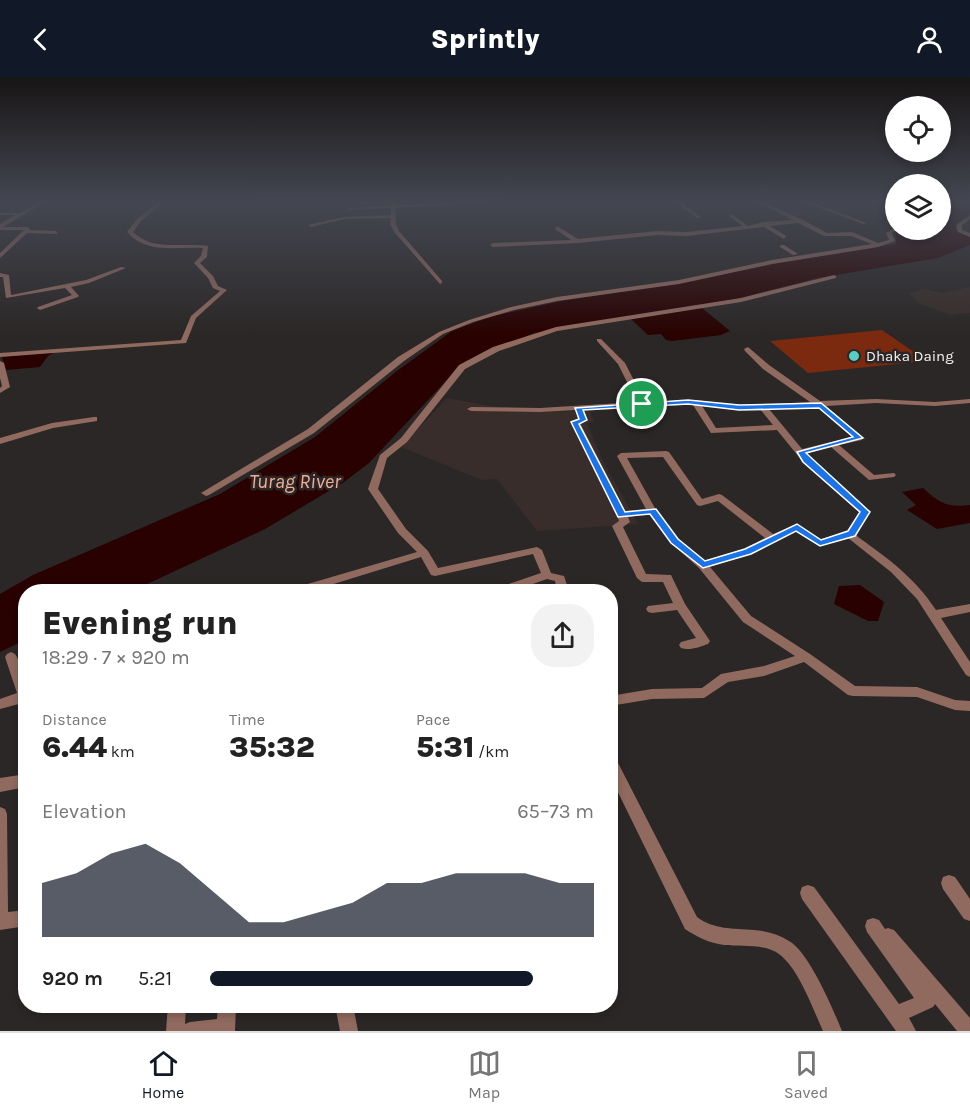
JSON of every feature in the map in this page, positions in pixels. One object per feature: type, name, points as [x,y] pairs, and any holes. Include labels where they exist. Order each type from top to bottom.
[{"type":"street","points":[[0,355],[184,342],[193,317],[224,290],[215,287],[211,277],[196,263],[204,257],[206,248],[156,246]]},
{"type":"street","points":[[409,246],[440,282]]},
{"type":"street","points":[[783,246],[795,254]]},
{"type":"street","points":[[206,493],[311,431],[411,352],[441,333],[471,321],[513,308],[557,299],[679,282],[772,262],[869,246]]},
{"type":"street","points":[[779,256],[837,247],[847,250]]},
{"type":"street","points":[[0,275],[6,275],[8,297],[87,282],[123,268]]},
{"type":"street","points":[[547,575],[537,550],[435,572],[424,553],[402,531],[373,489],[383,457],[404,440],[462,368],[496,349],[547,332],[741,300],[834,277]]},
{"type":"street","points":[[40,308],[76,296],[67,286]]},
{"type":"street","points":[[599,340],[621,363],[642,404]]},
{"type":"street","points":[[748,349],[766,367],[821,405],[859,438],[801,452]]},
{"type":"street","points":[[0,363],[6,381],[5,389],[0,391]]},
{"type":"street","points":[[471,409],[496,411],[695,402],[739,408],[876,401],[935,404],[969,402]]},
{"type":"street","points":[[695,402],[714,431],[780,427]]},
{"type":"street","points":[[703,565],[748,551],[797,527],[820,543],[851,534],[865,512],[806,460],[762,406]]},
{"type":"street","points":[[579,408],[583,420],[575,422],[622,515],[625,522],[617,526],[642,578],[666,578],[680,606],[704,641],[685,645]]},
{"type":"street","points":[[0,441],[52,426],[94,419]]},
{"type":"street","points":[[832,444],[872,478],[891,475]]},
{"type":"street","points":[[772,539],[719,497],[700,504],[666,454],[621,456],[652,511],[675,541],[703,565],[747,619],[853,691],[917,692],[955,705],[970,706]]},
{"type":"street","points":[[622,515],[652,511]]},
{"type":"street","points":[[851,534],[856,543],[908,581],[970,672]]},
{"type":"street","points":[[321,584],[424,553]]},
{"type":"street","points":[[527,584],[547,575],[560,579],[561,584]]},
{"type":"street","points":[[652,609],[680,606]]},
{"type":"street","points":[[933,615],[970,609]]},
{"type":"street","points":[[11,657],[18,677]]},
{"type":"street","points":[[618,700],[652,694],[704,693],[725,678],[764,671],[806,657]]},
{"type":"street","points":[[0,704],[18,699]]},
{"type":"street","points":[[618,777],[691,923],[706,934],[772,943],[785,948],[797,963],[833,1031]]},
{"type":"street","points":[[0,785],[18,782]]},
{"type":"street","points":[[0,814],[0,913]]},
{"type":"street","points":[[949,883],[970,913]]},
{"type":"street","points":[[808,893],[907,1031]]},
{"type":"street","points":[[0,922],[18,919]]},
{"type":"street","points":[[894,1015],[927,1001],[880,931],[969,1031]]},
{"type":"street","points":[[175,1031],[176,1013]]},
{"type":"street","points":[[190,1031],[226,1029],[227,1013]]},
{"type":"street","points":[[346,1013],[349,1031]]},
{"type":"shaded area","points":[[970,287],[970,313],[951,315],[918,303],[909,293],[925,289],[942,293]]},
{"type":"shaded area","points":[[447,398],[523,412],[590,411],[594,422],[587,423],[602,459],[638,524],[537,531],[497,479],[482,480],[401,447]]},
{"type":"water","name":"Turag River","points":[[881,246],[966,246],[938,258],[818,278],[736,299],[534,333],[486,352],[457,369],[369,463],[344,482],[265,529],[147,584],[18,584],[18,643],[0,652],[0,594],[33,575],[220,494],[315,437],[397,371],[452,331],[493,316],[562,301],[683,282],[772,264]]},
{"type":"water","points":[[702,308],[730,331],[721,335],[672,341],[666,340],[661,334],[648,335],[631,319]]},
{"type":"water","points":[[55,352],[48,356],[40,367],[6,370],[2,357]]},
{"type":"water","points":[[923,488],[944,503],[956,506],[970,505],[970,523],[937,529],[907,510],[916,505],[902,492]]},
{"type":"water","points":[[860,585],[884,602],[878,621],[868,621],[834,604],[839,586]]},
{"type":"building","name":"Dhaka Daing","points":[[882,330],[927,361],[808,373],[770,341]]},
{"type":"place","name":"Dhaka Daing","points":[[854,356]]},
{"type":"route","points":[[688,402],[739,408],[821,405],[859,438],[801,452],[806,460],[865,512],[851,534],[820,543],[797,527],[748,551],[703,565],[675,541],[652,511],[622,515],[595,466],[575,422],[583,420],[579,408],[642,404],[688,402]]}]
